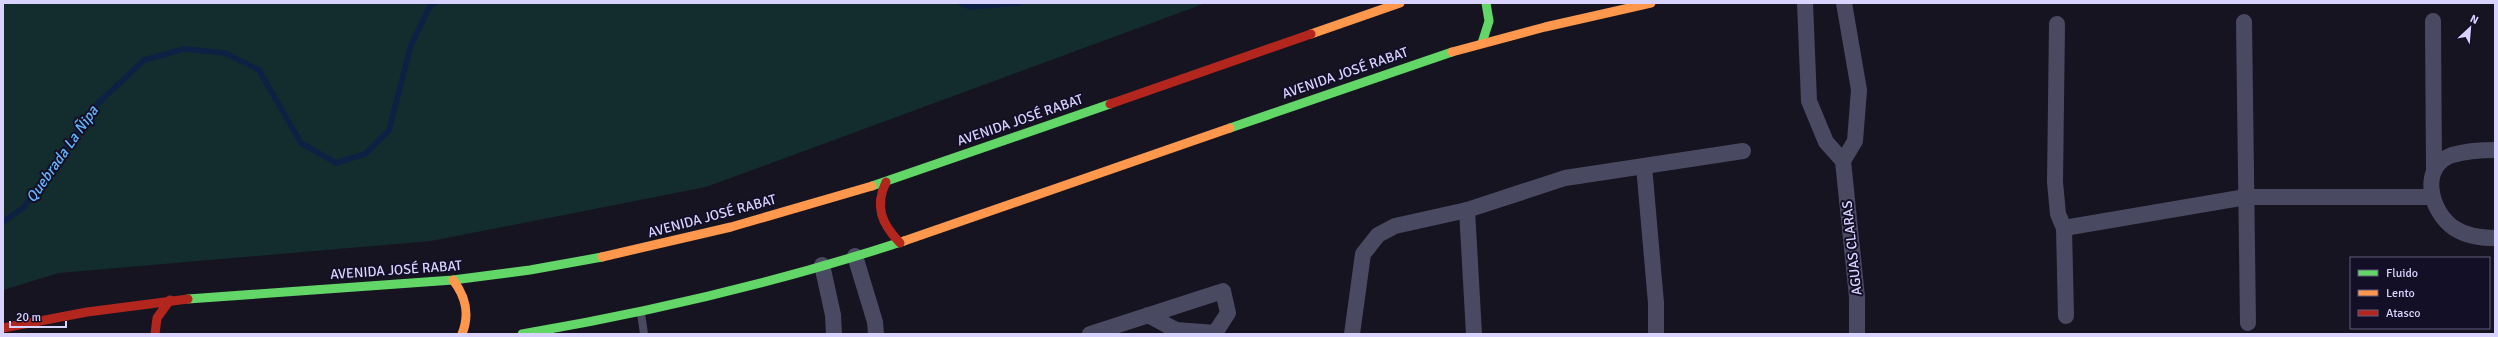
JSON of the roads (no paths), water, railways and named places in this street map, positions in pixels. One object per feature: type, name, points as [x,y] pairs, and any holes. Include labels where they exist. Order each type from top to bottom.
[{"type":"street","name":"AVENIDA JOSÉ RABAT","points":[[3,328],[87,312],[170,300],[453,280],[530,270],[624,253],[731,227],[886,182],[1400,3]]},
{"type":"street","points":[[1482,44],[1489,21],[1486,3]]},
{"type":"street","name":"AVENIDA JOSÉ RABAT","points":[[522,334],[640,312],[725,292],[900,243],[1369,79],[1482,44],[1651,3]]},
{"type":"street","points":[[1805,3],[1809,101],[1826,142],[1843,161],[1855,141],[1859,90],[1844,3]]},
{"type":"street","points":[[2433,21],[2434,171],[2431,197],[2443,218],[2454,228],[2466,234],[2495,238]]},
{"type":"street","points":[[2244,22],[2248,323]]},
{"type":"street","points":[[2057,24],[2055,182],[2058,214],[2064,228],[2066,316]]},
{"type":"street","points":[[2434,171],[2451,156],[2479,150],[2495,150]]},
{"type":"street","points":[[1352,334],[1362,260],[1369,244],[1378,236],[1395,226],[1467,210],[1565,178],[1743,152]]},
{"type":"street","name":"AGUAS CLARAS","points":[[1843,161],[1857,297],[1857,334]]},
{"type":"street","points":[[1644,166],[1656,302],[1656,334]]},
{"type":"street","points":[[886,182],[879,196],[880,218],[890,234],[900,243]]},
{"type":"street","points":[[2064,228],[2246,197],[2431,197]]},
{"type":"street","points":[[1467,210],[1474,334]]},
{"type":"street","points":[[855,256],[875,322],[876,334]]},
{"type":"street","points":[[822,265],[833,315],[834,334]]},
{"type":"street","points":[[453,280],[461,291],[466,305],[467,319],[462,334]]},
{"type":"street","points":[[155,334],[157,318],[170,300]]},
{"type":"street","points":[[1090,334],[1148,315]]},
{"type":"lane","points":[[640,312],[644,334]]},
{"type":"waterway","name":"Quebrada La Ñipa","points":[[3,222],[24,207],[93,108],[144,60],[184,49],[225,53],[259,70],[301,143],[336,163],[365,154],[389,130],[411,45],[430,6],[435,3]]},
{"type":"waterway","name":"Quebrada La Ñipa","points":[[960,3],[970,7],[1020,3]]}]
